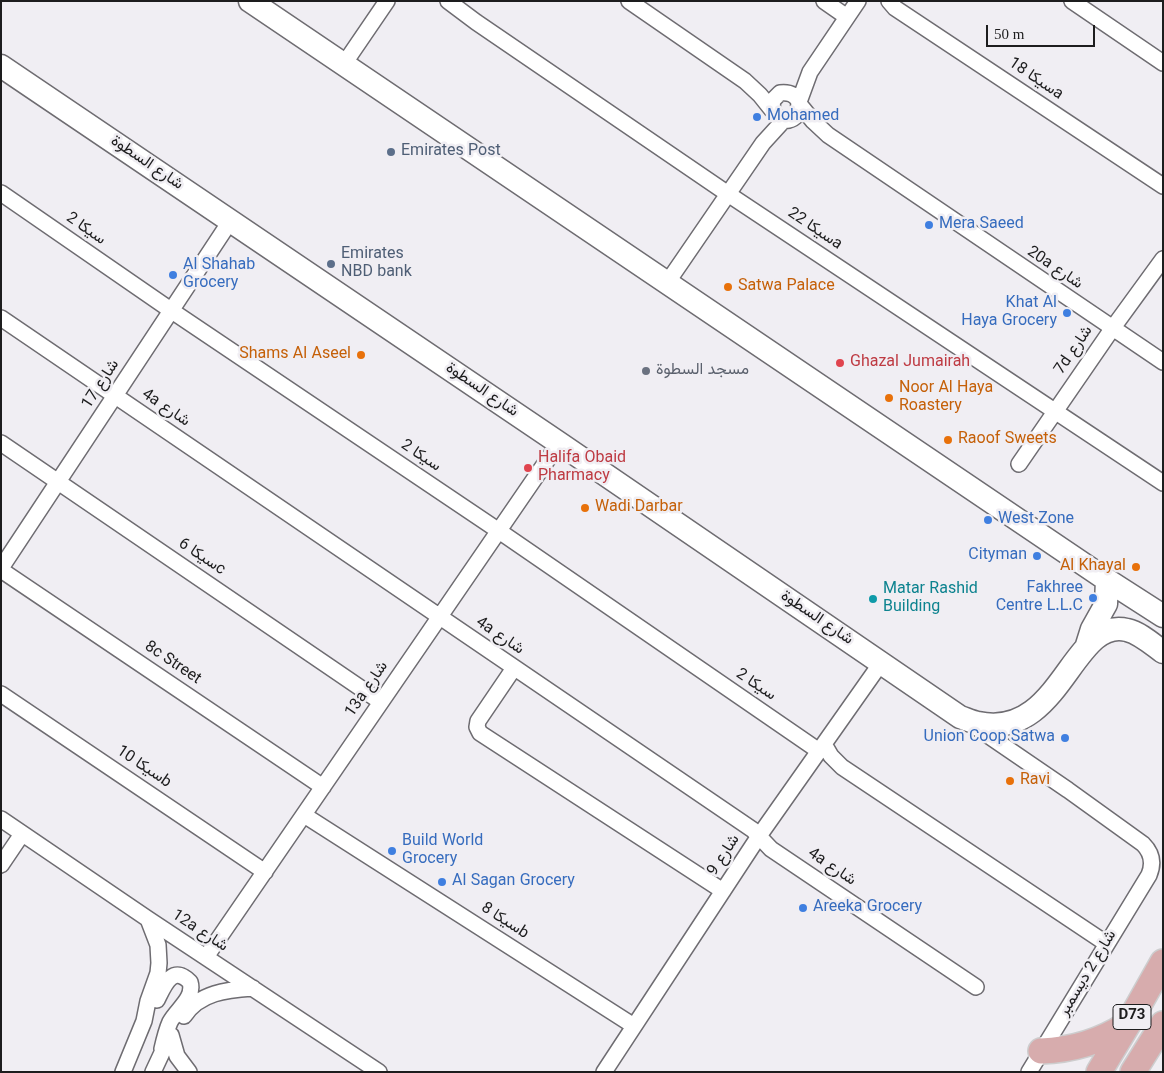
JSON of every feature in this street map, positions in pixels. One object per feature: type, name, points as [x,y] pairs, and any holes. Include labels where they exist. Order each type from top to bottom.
[{"type":"main road","points":[[250,1],[1163,616]]},
{"type":"main road","name":"شارع السطوة","points":[[1,66],[231,220],[960,717],[978,723],[997,725],[1016,721],[1034,712],[1048,699],[1087,646],[1108,631],[1117,629],[1135,633],[1163,652]]},
{"type":"main road","points":[[1087,646],[1092,629],[1106,604],[1107,580]]},
{"type":"main road","name":"D73","points":[[1099,1072],[1163,962]]},
{"type":"main road","points":[[1035,1061],[1057,1050],[1087,1044],[1128,1024]]},
{"type":"main road","name":"D73","points":[[1133,1072],[1163,1024]]},
{"type":"street","points":[[344,64],[387,1]]},
{"type":"street","name":"سيكا 22a","points":[[448,1],[484,28],[728,194],[1163,482]]},
{"type":"street","points":[[629,1],[745,81],[779,116],[795,117],[799,110],[799,104],[810,72],[858,1]]},
{"type":"street","points":[[824,1],[848,17]]},
{"type":"street","name":"سيكا 18a","points":[[888,1],[1163,186]]},
{"type":"street","points":[[1072,1],[1163,63]]},
{"type":"street","points":[[779,116],[773,100],[810,72]]},
{"type":"street","points":[[745,81],[794,95],[799,104]]},
{"type":"street","name":"20a شارع","points":[[799,104],[828,135],[1163,362]]},
{"type":"street","points":[[667,283],[779,116]]},
{"type":"street","name":"20a شارع","points":[[779,116],[828,135]]},
{"type":"street","name":"سيكا 2","points":[[1,193],[172,311],[821,748],[842,766],[1107,944]]},
{"type":"street","name":"شارع 17","points":[[1,569],[231,220]]},
{"type":"street","name":"7d شارع","points":[[1019,464],[1163,259]]},
{"type":"street","name":"4a شارع","points":[[1,318],[759,836],[771,849],[976,987]]},
{"type":"street","name":"سيكا 6c","points":[[1,443],[382,702]]},
{"type":"street","name":"13a شارع","points":[[206,958],[559,443]]},
{"type":"street","name":"8c Street","points":[[1,569],[323,787]]},
{"type":"street","name":"شارع 9","points":[[604,1072],[759,836],[881,663]]},
{"type":"street","points":[[514,668],[478,721],[477,727],[480,732],[723,891]]},
{"type":"street","name":"سيكا 10b","points":[[1,694],[265,872]]},
{"type":"street","name":"شارع السطوة","points":[[960,717],[1068,790],[1143,844],[1151,856],[1152,863],[1149,875]]},
{"type":"street","name":"سيكا 8b","points":[[304,815],[634,1026]]},
{"type":"street","name":"12a شارع","points":[[1,819],[379,1072]]},
{"type":"street","points":[[1,865],[22,834]]},
{"type":"street","name":"شارع 2 ديسمبر","points":[[1035,1061],[1149,875]]},
{"type":"street","points":[[123,1072],[144,1021],[159,963],[158,945],[148,919]]},
{"type":"street","points":[[144,1021],[150,1014],[169,978],[180,975],[190,982],[191,994],[171,1020],[153,1072]]},
{"type":"street","points":[[162,1049],[186,1012],[206,996],[230,990],[253,988]]},
{"type":"street","points":[[171,1035],[177,1056],[189,1072]]},
{"type":"place","name":"Mohamed","points":[[757,117]]},
{"type":"place","name":"Emirates Post","points":[[391,152]]},
{"type":"place","name":"Mera Saeed","points":[[929,225]]},
{"type":"place","name":"Emirates NBD bank","points":[[331,264]]},
{"type":"place","name":"Al Shahab Grocery","points":[[173,275]]},
{"type":"place","name":"Satwa Palace","points":[[728,287]]},
{"type":"place","name":"Khat Al Haya Grocery","points":[[1067,313]]},
{"type":"place","name":"Shams Al Aseel","points":[[361,355]]},
{"type":"place","name":"Ghazal Jumairah","points":[[840,363]]},
{"type":"place","name":"مسجد السطوة","points":[[646,371]]},
{"type":"place","name":"Noor Al Haya Roastery","points":[[889,398]]},
{"type":"place","name":"Raoof Sweets","points":[[948,440]]},
{"type":"place","name":"Halifa Obaid Pharmacy","points":[[528,468]]},
{"type":"place","name":"Wadi Darbar","points":[[585,508]]},
{"type":"place","name":"West Zone","points":[[988,520]]},
{"type":"place","name":"Cityman","points":[[1037,556]]},
{"type":"place","name":"Al Khayal","points":[[1136,567]]},
{"type":"place","name":"Fakhree Centre L.L.C","points":[[1093,598]]},
{"type":"place","name":"Matar Rashid Building","points":[[873,599]]},
{"type":"place","name":"Union Coop Satwa","points":[[1065,738]]},
{"type":"place","name":"Ravi","points":[[1010,781]]},
{"type":"place","name":"Build World Grocery","points":[[392,851]]},
{"type":"place","name":"Al Sagan Grocery","points":[[442,882]]},
{"type":"place","name":"Areeka Grocery","points":[[803,908]]}]
